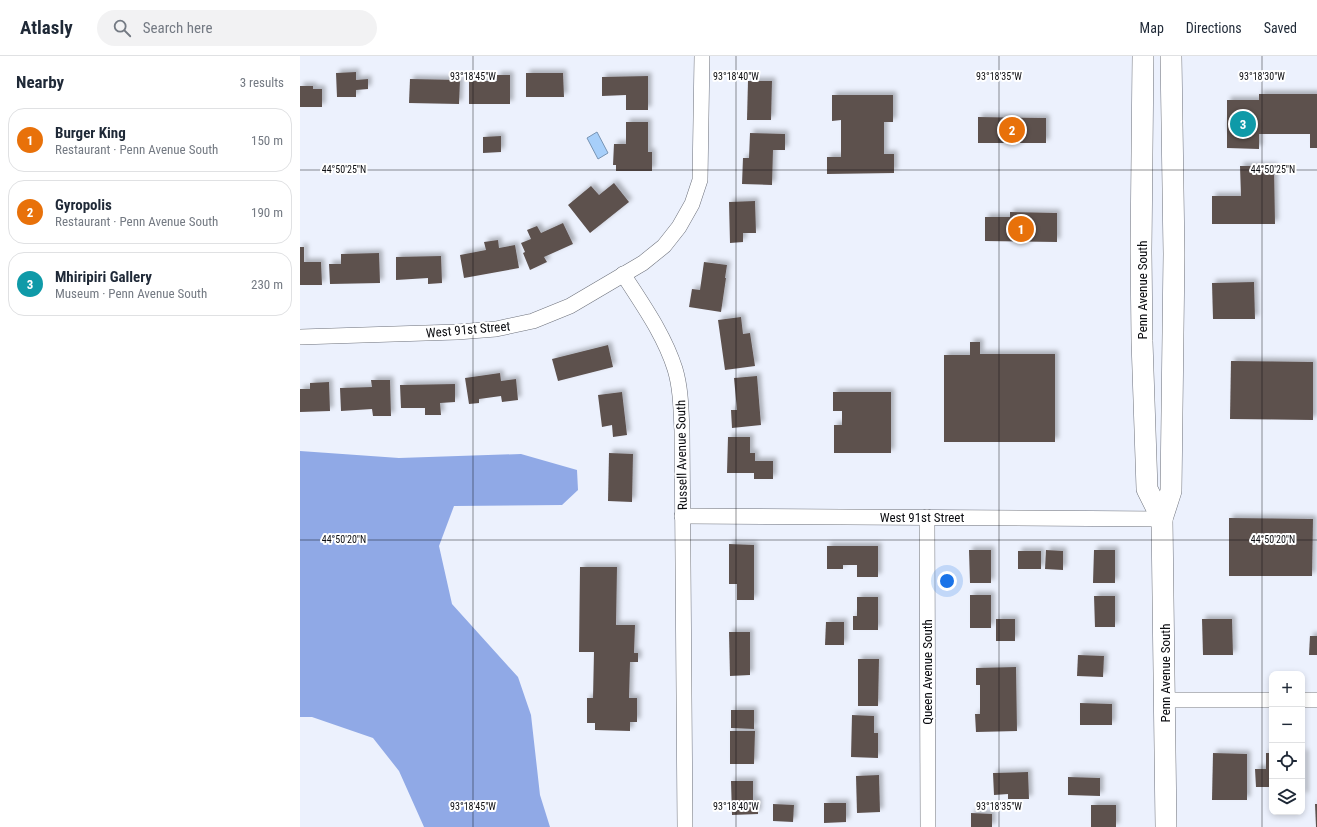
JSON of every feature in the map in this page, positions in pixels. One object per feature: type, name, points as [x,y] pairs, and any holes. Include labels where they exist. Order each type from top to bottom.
[{"type":"main road","name":"Penn Avenue South","points":[[1143,56],[1141,251],[1142,333],[1148,489],[1162,520]]},
{"type":"main road","name":"Penn Avenue South","points":[[1166,827],[1162,520],[1171,491],[1174,254],[1171,56]]},
{"type":"street","points":[[623,274],[643,263],[664,246],[679,227],[692,204],[700,180],[702,56]]},
{"type":"street","name":"West 91st Street","points":[[300,337],[457,332],[496,329],[533,321],[570,306],[623,274]]},
{"type":"street","name":"Russell Avenue South","points":[[623,274],[664,341],[675,370],[681,408],[685,827]]},
{"type":"street","name":"West 91st Street","points":[[682,516],[1162,520]]},
{"type":"street","name":"Queen Avenue South","points":[[927,517],[928,827]]},
{"type":"street","points":[[1165,700],[1269,700]]},
{"type":"street","points":[[1305,700],[1317,700]]},
{"type":"shaded area","points":[[597,132],[608,153],[598,159],[587,138]]},
{"type":"shaded area","points":[[300,451],[399,458],[521,454],[577,470],[578,490],[562,505],[454,506],[439,546],[452,604],[518,677],[531,715],[540,795],[550,827],[424,827],[399,771],[373,738],[312,717],[300,717]]},
{"type":"building","points":[[356,72],[356,80],[368,79],[368,89],[356,90],[356,97],[337,97],[336,73]]},
{"type":"building","points":[[526,73],[563,73],[564,97],[526,97]]},
{"type":"building","points":[[497,75],[510,75],[510,104],[469,104],[469,81],[497,81]]},
{"type":"building","points":[[648,76],[648,110],[626,110],[626,95],[602,96],[602,77]]},
{"type":"building","points":[[410,79],[460,80],[459,104],[409,103]]},
{"type":"building","points":[[748,81],[772,81],[771,120],[747,120]]},
{"type":"building","points":[[300,86],[313,86],[313,89],[322,89],[322,107],[300,107]]},
{"type":"building","points":[[1259,94],[1317,94],[1317,148],[1310,148],[1310,134],[1259,134],[1259,149],[1227,148],[1227,100],[1259,100]]},
{"type":"building","points":[[832,95],[893,95],[893,122],[884,122],[884,154],[894,154],[894,173],[827,174],[827,157],[841,157],[841,120],[832,121]]},
{"type":"building","points":[[978,117],[1046,118],[1046,143],[978,143]]},
{"type":"building","points":[[626,122],[648,122],[648,152],[652,152],[652,171],[616,171],[616,165],[613,165],[614,144],[626,144]]},
{"type":"building","points":[[750,133],[785,134],[785,150],[773,150],[772,185],[742,184],[743,158],[749,158]]},
{"type":"building","points":[[501,136],[501,152],[483,153],[483,137]]},
{"type":"building","points":[[1240,166],[1274,166],[1275,224],[1212,224],[1212,196],[1241,196]]},
{"type":"building","points":[[614,183],[629,202],[590,233],[568,205],[591,186],[599,195]]},
{"type":"building","points":[[755,201],[756,233],[743,233],[743,242],[730,243],[729,202]]},
{"type":"building","points":[[1010,212],[1057,213],[1057,242],[985,241],[985,217],[1010,217]]},
{"type":"building","points":[[563,223],[573,244],[544,257],[547,262],[530,270],[523,253],[525,252],[521,243],[531,239],[527,230],[537,226],[541,233]]},
{"type":"building","points":[[498,240],[499,248],[515,245],[519,268],[464,278],[460,255],[486,250],[484,242]]},
{"type":"building","points":[[300,247],[304,247],[304,262],[321,262],[322,285],[300,285]]},
{"type":"building","points":[[379,253],[380,283],[330,284],[329,264],[341,264],[341,254]]},
{"type":"building","points":[[441,256],[442,283],[428,284],[428,278],[396,280],[396,257]]},
{"type":"building","points":[[704,262],[727,265],[721,312],[689,307],[692,289],[700,290]]},
{"type":"building","points":[[1254,282],[1255,319],[1213,319],[1212,283]]},
{"type":"building","points":[[741,317],[743,334],[750,333],[755,366],[725,370],[718,320]]},
{"type":"building","points":[[970,342],[980,342],[980,354],[1055,354],[1055,442],[944,442],[944,355],[970,355]]},
{"type":"building","points":[[608,345],[613,367],[558,381],[552,359]]},
{"type":"building","points":[[1231,361],[1313,362],[1313,420],[1230,419]]},
{"type":"building","points":[[500,373],[501,381],[516,379],[518,400],[502,402],[501,396],[479,399],[479,403],[469,404],[465,378]]},
{"type":"building","points":[[757,376],[761,425],[732,428],[731,410],[737,410],[734,378]]},
{"type":"building","points":[[371,380],[390,380],[391,416],[373,416],[372,409],[341,411],[340,388],[372,387]]},
{"type":"building","points":[[329,382],[330,411],[300,412],[300,389],[310,389],[310,383]]},
{"type":"building","points":[[455,384],[455,402],[440,403],[441,415],[425,415],[425,408],[401,408],[400,385]]},
{"type":"building","points":[[622,392],[627,435],[613,437],[612,425],[602,427],[598,395]]},
{"type":"building","points":[[833,392],[891,392],[891,453],[834,453],[834,425],[842,425],[842,411],[833,411]]},
{"type":"building","points":[[728,437],[750,437],[750,453],[755,453],[755,461],[773,461],[773,479],[754,479],[754,473],[727,473]]},
{"type":"building","points":[[609,453],[633,454],[632,502],[608,501]]},
{"type":"building","points":[[1229,518],[1313,519],[1312,576],[1229,576]]},
{"type":"building","points":[[729,544],[754,545],[754,600],[737,600],[737,584],[729,584]]},
{"type":"building","points":[[827,546],[878,546],[878,577],[857,577],[857,565],[843,565],[843,569],[827,569]]},
{"type":"building","points":[[969,550],[991,550],[991,583],[970,583]]},
{"type":"building","points":[[1046,550],[1063,551],[1063,570],[1045,569]]},
{"type":"building","points":[[1094,550],[1115,550],[1115,583],[1093,583]]},
{"type":"building","points":[[1018,551],[1041,551],[1041,569],[1018,569]]},
{"type":"building","points":[[580,567],[617,567],[616,625],[635,625],[634,653],[638,653],[638,662],[630,662],[629,698],[637,698],[637,722],[630,722],[630,731],[595,730],[595,723],[587,723],[587,698],[593,698],[594,652],[579,652]]},
{"type":"building","points":[[970,595],[991,595],[991,628],[970,628]]},
{"type":"building","points":[[1094,596],[1115,596],[1115,627],[1095,627]]},
{"type":"building","points":[[857,597],[878,597],[878,630],[853,630],[853,616],[857,616]]},
{"type":"building","points":[[996,619],[1015,619],[1015,641],[996,641]]},
{"type":"building","points":[[1202,619],[1232,619],[1233,655],[1203,655]]},
{"type":"building","points":[[826,622],[844,622],[844,645],[825,645]]},
{"type":"building","points":[[729,632],[750,632],[750,675],[730,676]]},
{"type":"building","points":[[1310,636],[1317,636],[1317,655],[1309,655]]},
{"type":"building","points":[[1078,655],[1104,656],[1103,677],[1077,676]]},
{"type":"building","points":[[858,659],[879,659],[878,706],[858,706]]},
{"type":"building","points":[[1016,667],[1017,731],[976,732],[975,714],[980,714],[980,685],[976,685],[976,668]]},
{"type":"building","points":[[1080,703],[1112,704],[1112,725],[1080,725]]},
{"type":"building","points":[[731,710],[754,710],[754,729],[731,728]]},
{"type":"building","points":[[852,715],[874,716],[874,733],[878,733],[878,758],[851,757]]},
{"type":"building","points":[[730,731],[755,731],[754,764],[730,764]]},
{"type":"building","points":[[1213,753],[1247,754],[1247,800],[1212,800]]},
{"type":"building","points":[[1266,753],[1269,753],[1269,787],[1256,787],[1255,769],[1266,769]]},
{"type":"building","points":[[1028,772],[1029,799],[1008,799],[1008,794],[994,795],[993,773]]},
{"type":"building","points":[[879,775],[880,812],[857,813],[856,776]]},
{"type":"building","points":[[1068,777],[1100,778],[1100,796],[1068,795]]},
{"type":"building","points":[[731,781],[753,781],[753,800],[758,800],[758,814],[732,815]]},
{"type":"building","points":[[824,803],[846,803],[846,822],[824,823]]},
{"type":"building","points":[[773,804],[794,805],[793,822],[773,821]]},
{"type":"building","points":[[1315,804],[1317,804],[1317,827],[1316,827]]},
{"type":"building","points":[[1091,805],[1116,805],[1116,827],[1091,827]]},
{"type":"building","points":[[971,813],[992,814],[992,827],[971,827]]},
{"type":"place","name":"Mhiripiri Gallery","points":[[1243,124]]},
{"type":"place","name":"Gyropolis","points":[[1012,130]]},
{"type":"place","name":"Burger King","points":[[1021,229]]}]
